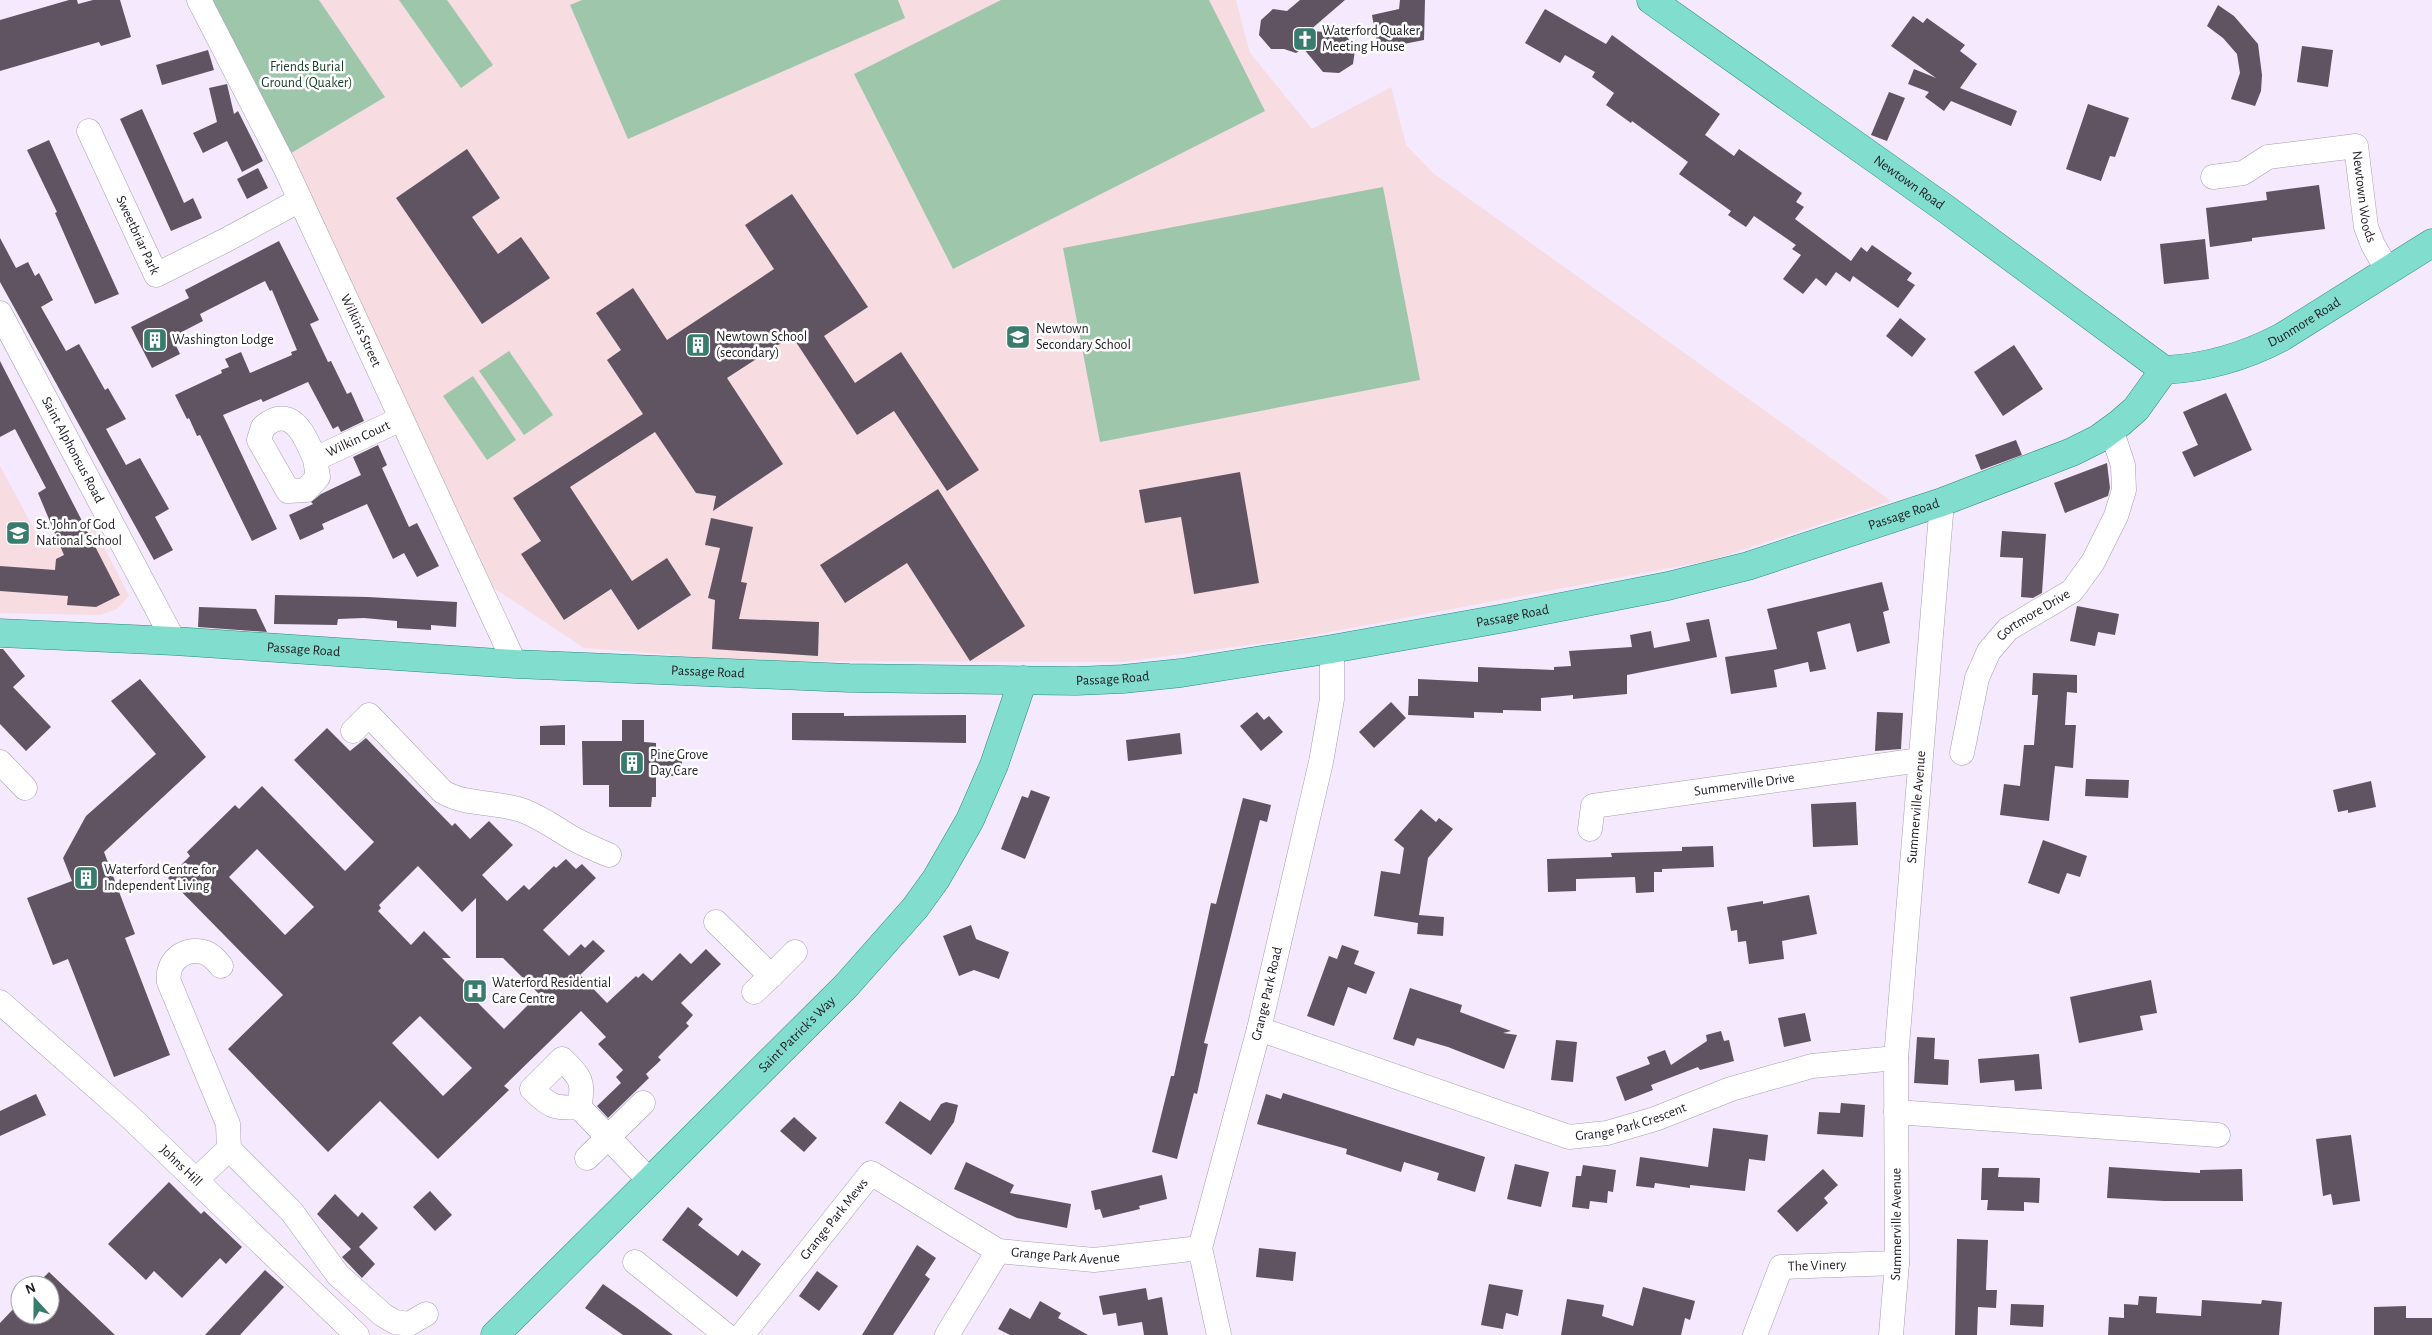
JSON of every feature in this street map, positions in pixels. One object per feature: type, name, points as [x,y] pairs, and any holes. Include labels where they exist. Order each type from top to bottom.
[{"type":"main road","name":"Newtown Road","points":[[1652,0],[1946,209],[2164,370]]},
{"type":"main road","name":"Dunmore Road","points":[[2164,370],[2209,365],[2263,347],[2282,338],[2432,243]]},
{"type":"main road","name":"Passage Road","points":[[0,633],[174,641],[516,664],[848,678],[1123,679],[1216,668],[1332,649],[1697,580],[1748,566],[1942,502],[2043,465],[2098,439],[2111,429],[2136,409],[2164,370]]},
{"type":"main road","name":"Saint Patrick's Way","points":[[495,1335],[846,986],[927,892],[958,843],[973,813],[1005,736],[1023,680]]},
{"type":"street","name":"Wilkin's Street","points":[[199,0],[300,200],[516,664]]},
{"type":"street","name":"Sweetbriar Park","points":[[89,131],[156,275],[300,200]]},
{"type":"street","name":"Newtown Woods","points":[[2213,177],[2243,173],[2268,157],[2356,146],[2366,227],[2373,245],[2388,270]]},
{"type":"street","name":"Saint Alphonsus Road","points":[[0,313],[174,641]]},
{"type":"street","name":"Wilkin Court","points":[[315,459],[401,419]]},
{"type":"street","name":"Gortmore Drive","points":[[1962,753],[1977,678],[1989,651],[2008,629],[2072,591],[2093,562],[2116,516],[2124,490],[2123,465],[2111,429]]},
{"type":"street","name":"Summerville Avenue","points":[[1891,1335],[1897,1263],[1896,1058],[1942,502]]},
{"type":"street","name":"Grange Park Road","points":[[1219,1335],[1200,1248],[1258,1029],[1329,725],[1332,698],[1332,649]]},
{"type":"street","points":[[353,731],[369,716],[443,792],[457,800],[489,803],[522,811],[609,855]]},
{"type":"street","name":"Summerville Drive","points":[[1590,828],[1593,806],[1920,760]]},
{"type":"street","points":[[0,762],[26,788]]},
{"type":"street","points":[[716,922],[771,976]]},
{"type":"street","points":[[221,966],[212,956],[204,952],[194,951],[175,958],[170,964],[168,974],[169,982],[228,1124],[229,1149],[292,1212],[338,1274],[383,1314],[395,1322],[410,1324],[426,1314]]},
{"type":"street","points":[[754,992],[795,952]]},
{"type":"street","name":"Johns Hill","points":[[0,1002],[99,1088],[357,1335]]},
{"type":"street","name":"Grange Park Crescent","points":[[1258,1029],[1569,1137],[1607,1133],[1655,1119],[1731,1089],[1812,1066],[1896,1058]]},
{"type":"street","points":[[587,1158],[643,1103]]},
{"type":"street","points":[[579,1107],[650,1180]]},
{"type":"street","points":[[1896,1112],[2218,1135]]},
{"type":"street","points":[[196,1180],[229,1149]]},
{"type":"street","name":"Grange Park Mews","points":[[742,1335],[871,1173],[998,1251]]},
{"type":"street","name":"Grange Park Avenue","points":[[947,1335],[998,1251],[1094,1260],[1200,1248]]},
{"type":"street","points":[[635,1262],[726,1335]]},
{"type":"street","name":"The Vinery","points":[[1755,1335],[1781,1267],[1897,1263]]},
{"type":"shaded area","name":"Newtown Secondary School","points":[[319,0],[1236,0],[1250,53],[1312,129],[1391,87],[1406,145],[1433,173],[1891,501],[1712,560],[1293,639],[1123,662],[751,661],[584,648],[492,587],[288,155],[385,97]]},
{"type":"shaded area","name":"St. John of God National School","points":[[0,466],[42,544],[91,522],[129,596],[117,609],[100,615],[0,613]]},
{"type":"green space","name":"Friends Burial Ground (Quaker)","points":[[212,0],[319,0],[385,97],[288,155]]},
{"type":"green space","points":[[399,0],[447,0],[493,65],[461,88]]},
{"type":"green space","points":[[582,0],[898,0],[905,18],[628,139],[570,5]]},
{"type":"green space","points":[[1001,0],[1209,0],[1265,111],[953,269],[854,74]]},
{"type":"green space","points":[[1383,187],[1420,380],[1100,442],[1063,248]]},
{"type":"green space","points":[[509,351],[553,415],[524,435],[479,371]]},
{"type":"green space","points":[[473,376],[516,440],[487,460],[443,396]]},
{"type":"building","points":[[69,0],[77,0],[78,4],[93,0],[120,0],[131,37],[101,46],[99,42],[0,71],[0,20]]},
{"type":"building","name":"Waterford Quaker Meeting House","points":[[1300,0],[1345,0],[1309,31],[1345,33],[1355,50],[1353,64],[1339,73],[1323,72],[1303,48],[1296,53],[1284,49],[1271,49],[1259,35],[1261,20],[1273,9],[1287,11]]},
{"type":"building","points":[[1400,0],[1425,0],[1424,40],[1378,49],[1372,15],[1399,9]]},
{"type":"building","points":[[2218,5],[2234,16],[2258,44],[2262,75],[2261,91],[2255,106],[2231,99],[2240,73],[2237,54],[2223,38],[2207,26]]},
{"type":"building","points":[[1545,9],[1606,44],[1612,35],[1720,114],[1705,135],[1734,156],[1739,149],[1802,193],[1796,202],[1804,207],[1795,219],[1851,261],[1861,247],[1867,252],[1872,245],[1912,273],[1907,280],[1915,285],[1898,308],[1853,276],[1850,282],[1836,272],[1826,286],[1816,278],[1803,294],[1783,279],[1801,255],[1792,249],[1796,245],[1754,216],[1746,227],[1728,215],[1731,211],[1679,174],[1688,162],[1632,121],[1631,123],[1606,105],[1614,93],[1592,77],[1595,72],[1565,55],[1560,63],[1525,43]]},
{"type":"building","points":[[1913,16],[1923,23],[1927,18],[1965,45],[1960,51],[1977,64],[1960,88],[2017,111],[2011,126],[1951,101],[1944,111],[1925,97],[1929,92],[1908,84],[1914,69],[1936,78],[1891,46]]},
{"type":"building","points":[[2302,46],[2333,50],[2328,87],[2297,82]]},
{"type":"building","points":[[208,50],[214,70],[162,85],[156,65]]},
{"type":"building","points":[[227,84],[234,114],[238,111],[263,161],[242,172],[227,141],[203,153],[193,133],[217,122],[209,88]]},
{"type":"building","points":[[1889,92],[1905,98],[1887,141],[1871,135]]},
{"type":"building","points":[[2088,104],[2129,118],[2115,157],[2110,156],[2101,181],[2066,169]]},
{"type":"building","points":[[142,109],[184,203],[193,198],[202,218],[171,231],[120,119]]},
{"type":"building","points":[[49,140],[119,294],[95,304],[55,213],[57,212],[27,150]]},
{"type":"building","points":[[467,149],[500,198],[472,217],[498,254],[521,237],[550,278],[482,324],[396,198]]},
{"type":"building","points":[[258,168],[268,188],[247,199],[237,179]]},
{"type":"building","points":[[2319,185],[2325,229],[2252,238],[2252,241],[2210,247],[2206,208],[2267,200],[2266,192]]},
{"type":"building","name":"Newtown School (secondary)","points":[[792,194],[868,307],[824,336],[855,383],[901,352],[979,470],[947,491],[894,411],[857,435],[792,336],[727,378],[783,464],[713,511],[716,496],[696,493],[655,432],[570,487],[632,581],[667,558],[691,595],[638,630],[611,589],[564,620],[521,554],[541,541],[513,498],[643,414],[607,360],[621,350],[596,313],[633,288],[667,340],[774,269],[745,225]]},
{"type":"building","points":[[0,238],[16,268],[28,262],[35,276],[39,273],[53,300],[41,307],[66,351],[79,344],[105,390],[108,388],[126,419],[106,429],[126,465],[140,458],[169,509],[155,517],[173,550],[154,560],[0,282]]},
{"type":"building","points":[[2205,239],[2209,279],[2164,284],[2160,244]]},
{"type":"building","points":[[279,241],[319,320],[310,324],[328,362],[331,361],[347,394],[351,392],[364,421],[341,432],[338,426],[333,429],[308,382],[263,402],[261,399],[223,415],[277,529],[252,541],[200,435],[197,436],[175,395],[222,373],[221,370],[229,367],[225,359],[241,352],[250,373],[292,355],[291,352],[297,350],[272,290],[270,291],[265,281],[200,314],[203,321],[172,337],[180,354],[152,368],[131,327],[189,298],[185,290]]},
{"type":"building","points":[[1900,318],[1926,339],[1912,357],[1886,336]]},
{"type":"building","points":[[2014,345],[2043,389],[2003,416],[1974,372]]},
{"type":"building","points":[[0,361],[120,595],[96,607],[67,605],[68,596],[0,591],[0,566],[55,570],[56,559],[64,555],[38,493],[46,488],[15,429],[0,437]]},
{"type":"building","points":[[2226,393],[2252,450],[2194,477],[2182,452],[2198,445],[2183,412]]},
{"type":"building","points":[[2016,440],[2022,455],[1981,470],[1975,455]]},
{"type":"building","points":[[378,445],[387,465],[382,468],[409,527],[417,523],[439,566],[417,577],[404,553],[393,559],[367,504],[322,524],[324,529],[300,540],[289,515],[313,504],[311,502],[321,494],[361,475],[353,457]]},
{"type":"building","points":[[2107,463],[2110,488],[2108,496],[2065,513],[2054,483]]},
{"type":"building","points":[[1240,472],[1259,583],[1194,594],[1181,517],[1145,523],[1139,490]]},
{"type":"building","points":[[938,489],[1025,626],[970,661],[907,563],[845,603],[820,565]]},
{"type":"building","points":[[711,518],[753,527],[741,582],[747,583],[739,619],[819,622],[818,656],[712,649],[715,600],[708,598],[720,548],[705,545]]},
{"type":"building","points":[[2002,531],[2046,534],[2042,593],[2033,598],[2021,597],[2023,558],[2000,557]]},
{"type":"building","points":[[1882,582],[1889,610],[1883,612],[1890,643],[1857,652],[1850,623],[1817,632],[1826,669],[1810,672],[1808,662],[1774,670],[1777,687],[1731,694],[1725,657],[1777,649],[1767,609]]},
{"type":"building","points":[[275,595],[368,597],[457,602],[456,627],[431,625],[431,630],[397,628],[397,621],[364,618],[338,619],[337,625],[274,624]]},
{"type":"building","points":[[2077,606],[2119,614],[2115,635],[2098,632],[2095,646],[2070,641]]},
{"type":"building","points":[[199,607],[256,609],[267,632],[198,627]]},
{"type":"building","points":[[1709,619],[1717,657],[1627,675],[1627,694],[1573,699],[1573,695],[1541,698],[1541,711],[1503,710],[1503,713],[1474,712],[1474,718],[1408,715],[1409,696],[1418,696],[1418,679],[1478,682],[1478,667],[1554,670],[1554,667],[1571,666],[1569,651],[1632,647],[1630,635],[1651,631],[1654,648],[1690,641],[1686,623]]},
{"type":"building","points":[[0,649],[3,649],[25,676],[13,687],[51,727],[26,751],[0,724]]},
{"type":"building","points":[[2033,673],[2077,675],[2077,693],[2067,692],[2065,725],[2076,725],[2073,768],[2055,766],[2049,821],[2000,815],[2004,784],[2020,786],[2024,745],[2034,745],[2038,695],[2032,695]]},
{"type":"building","name":"Waterford Centre for Independent Living","points":[[140,679],[206,757],[104,852],[135,934],[125,938],[170,1055],[114,1077],[68,959],[53,965],[27,898],[72,881],[63,858],[86,816],[156,754],[111,701]]},
{"type":"building","points":[[1391,702],[1406,718],[1374,748],[1359,732]]},
{"type":"building","points":[[1257,712],[1264,720],[1269,716],[1283,732],[1261,751],[1240,726]]},
{"type":"building","points":[[1877,712],[1903,713],[1901,749],[1875,751]]},
{"type":"building","points":[[792,713],[844,713],[844,716],[966,715],[966,743],[792,740]]},
{"type":"building","name":"Pine Grove Day Care","points":[[622,720],[644,720],[644,742],[656,743],[656,750],[682,750],[682,776],[656,776],[656,797],[652,797],[651,807],[609,807],[609,785],[583,785],[582,741],[622,741]]},
{"type":"building","points":[[565,725],[565,745],[540,745],[540,726]]},
{"type":"building","points":[[327,728],[350,751],[366,738],[452,826],[455,823],[470,839],[489,821],[513,845],[482,875],[507,901],[524,885],[529,890],[554,866],[556,868],[566,859],[576,869],[582,864],[596,878],[543,930],[569,956],[581,944],[585,948],[593,940],[605,951],[580,975],[607,1003],[636,976],[638,978],[643,973],[652,981],[680,953],[691,964],[706,949],[721,964],[681,1003],[693,1015],[686,1023],[689,1026],[658,1057],[661,1060],[646,1074],[649,1078],[608,1118],[597,1106],[621,1083],[616,1077],[623,1070],[598,1044],[606,1037],[581,1011],[504,1086],[509,1090],[438,1159],[380,1101],[328,1152],[228,1049],[283,995],[168,878],[190,856],[187,852],[235,805],[239,809],[262,786],[345,871],[374,842],[294,760]],"holes":[[[257,849],[314,907],[285,935],[229,877]],[[418,866],[462,912],[476,898],[476,958],[503,958],[539,994],[504,1029],[476,1001],[480,996],[442,958],[451,958],[424,931],[411,945],[378,911],[381,908],[379,905]],[[420,1016],[472,1068],[443,1096],[392,1043]]]},
{"type":"building","points":[[1180,733],[1182,754],[1128,761],[1126,740]]},
{"type":"building","points":[[2086,779],[2129,780],[2128,798],[2085,796]]},
{"type":"building","points":[[2371,781],[2376,807],[2348,813],[2348,810],[2338,812],[2333,790]]},
{"type":"building","points":[[1031,790],[1050,797],[1025,859],[1001,849],[1022,796],[1028,798]]},
{"type":"building","points":[[1243,798],[1271,805],[1267,822],[1260,820],[1204,1043],[1208,1044],[1197,1094],[1194,1093],[1177,1159],[1152,1152],[1171,1076],[1174,1076],[1211,903],[1216,904]]},
{"type":"building","points":[[1856,802],[1858,845],[1813,847],[1811,804]]},
{"type":"building","points":[[1421,809],[1436,822],[1439,818],[1453,829],[1428,858],[1419,915],[1444,917],[1443,936],[1417,934],[1418,923],[1374,916],[1381,871],[1400,874],[1404,848],[1394,840]]},
{"type":"building","points":[[2043,840],[2087,856],[2080,877],[2067,873],[2059,894],[2028,883]]},
{"type":"building","points":[[1713,846],[1714,867],[1662,869],[1662,872],[1654,872],[1654,892],[1636,893],[1635,877],[1576,879],[1576,891],[1548,892],[1547,859],[1612,857],[1611,853],[1682,851],[1682,847]]},
{"type":"building","points":[[1809,895],[1817,934],[1782,941],[1784,959],[1749,964],[1746,941],[1738,942],[1737,930],[1731,931],[1727,907],[1763,901],[1763,904]]},
{"type":"building","points":[[971,925],[976,939],[1009,952],[999,979],[974,970],[959,976],[943,936]]},
{"type":"building","points":[[1342,945],[1359,951],[1354,964],[1375,972],[1366,994],[1348,987],[1334,1026],[1307,1016],[1329,956],[1337,959]]},
{"type":"building","points":[[2151,980],[2157,1013],[2140,1016],[2143,1030],[2079,1043],[2070,997]]},
{"type":"building","points":[[1410,988],[1462,1005],[1460,1012],[1511,1031],[1503,1033],[1517,1035],[1504,1069],[1448,1047],[1417,1038],[1414,1046],[1393,1039]]},
{"type":"building","points":[[1805,1013],[1811,1041],[1784,1047],[1778,1018]]},
{"type":"building","points":[[1721,1031],[1724,1041],[1729,1040],[1734,1061],[1700,1070],[1698,1067],[1651,1085],[1653,1090],[1625,1101],[1616,1077],[1650,1064],[1647,1057],[1665,1050],[1671,1065],[1707,1041],[1706,1035]]},
{"type":"building","points":[[1917,1037],[1935,1038],[1934,1059],[1949,1060],[1948,1085],[1914,1083]]},
{"type":"building","points":[[1556,1040],[1577,1042],[1573,1082],[1551,1080]]},
{"type":"building","points":[[2039,1054],[2042,1089],[2015,1091],[2014,1080],[1980,1083],[1978,1059]]},
{"type":"building","points":[[1283,1093],[1485,1157],[1475,1192],[1437,1180],[1439,1173],[1404,1162],[1401,1172],[1346,1154],[1347,1149],[1257,1124],[1266,1094],[1281,1099]]},
{"type":"building","points":[[36,1094],[46,1115],[0,1136],[0,1111]]},
{"type":"building","points":[[900,1101],[930,1121],[941,1104],[946,1102],[958,1105],[954,1122],[931,1155],[885,1123]]},
{"type":"building","points":[[1841,1103],[1865,1105],[1863,1137],[1817,1134],[1819,1112],[1840,1113]]},
{"type":"building","points":[[794,1117],[817,1138],[804,1152],[780,1131]]},
{"type":"building","points":[[1713,1128],[1768,1135],[1765,1161],[1749,1159],[1745,1191],[1690,1185],[1690,1188],[1655,1183],[1654,1188],[1636,1186],[1640,1157],[1708,1167]]},
{"type":"building","points":[[2351,1135],[2360,1201],[2333,1205],[2331,1194],[2323,1196],[2316,1139]]},
{"type":"building","points":[[966,1162],[1014,1185],[1010,1193],[1071,1204],[1067,1228],[1017,1218],[954,1189]]},
{"type":"building","points":[[1515,1164],[1549,1172],[1541,1207],[1507,1199]]},
{"type":"building","points":[[1583,1165],[1616,1170],[1613,1192],[1608,1191],[1607,1203],[1590,1201],[1589,1209],[1572,1207],[1576,1176],[1581,1176]]},
{"type":"building","points":[[2109,1167],[2200,1173],[2200,1170],[2242,1169],[2243,1201],[2164,1201],[2107,1198]]},
{"type":"building","points":[[1982,1168],[1999,1168],[1998,1177],[2040,1178],[2039,1203],[2024,1202],[2024,1211],[1987,1210],[1988,1200],[1981,1200]]},
{"type":"building","points":[[1823,1169],[1838,1185],[1824,1198],[1828,1203],[1797,1232],[1777,1211]]},
{"type":"building","points":[[1162,1175],[1167,1199],[1139,1206],[1140,1209],[1103,1218],[1100,1209],[1095,1210],[1091,1191]]},
{"type":"building","points":[[169,1182],[201,1214],[204,1211],[242,1247],[226,1264],[220,1258],[182,1298],[154,1271],[146,1280],[108,1244]]},
{"type":"building","points":[[430,1191],[452,1215],[435,1231],[413,1207]]},
{"type":"building","points":[[335,1194],[358,1217],[362,1212],[378,1228],[359,1247],[375,1264],[362,1278],[342,1257],[351,1249],[317,1214]]},
{"type":"building","points":[[688,1207],[703,1219],[698,1225],[738,1256],[742,1250],[761,1264],[737,1297],[662,1240]]},
{"type":"building","points":[[1957,1239],[1988,1240],[1986,1290],[1997,1290],[1996,1308],[1978,1307],[1977,1335],[1955,1335]]},
{"type":"building","points":[[917,1245],[936,1258],[925,1275],[930,1279],[893,1335],[862,1335]]},
{"type":"building","points":[[1259,1248],[1296,1252],[1293,1281],[1256,1277]]},
{"type":"building","points":[[265,1270],[284,1287],[240,1335],[205,1335]]},
{"type":"building","points":[[817,1271],[838,1286],[819,1311],[799,1296]]},
{"type":"building","points":[[60,1282],[115,1335],[0,1335],[0,1323],[10,1312],[10,1325],[60,1325]]},
{"type":"building","points":[[603,1284],[673,1335],[623,1335],[585,1308]]},
{"type":"building","points":[[1489,1284],[1523,1290],[1518,1316],[1506,1313],[1503,1329],[1481,1325]]},
{"type":"building","points":[[1643,1287],[1695,1301],[1690,1320],[1685,1318],[1681,1335],[1561,1335],[1567,1299],[1604,1305],[1602,1316],[1633,1326]]},
{"type":"building","points":[[1146,1288],[1148,1300],[1162,1297],[1168,1335],[1144,1335],[1142,1322],[1118,1326],[1116,1313],[1103,1315],[1099,1296]]},
{"type":"building","points":[[2139,1296],[2157,1297],[2156,1313],[2201,1316],[2202,1300],[2261,1304],[2262,1300],[2282,1302],[2279,1335],[2108,1335],[2109,1317],[2124,1318],[2124,1304],[2138,1305]]},
{"type":"building","points":[[1040,1301],[1061,1313],[1058,1318],[1088,1335],[1010,1335],[998,1329],[1010,1308],[1030,1319]]},
{"type":"building","points":[[2011,1304],[2044,1305],[2043,1327],[2010,1325]]},
{"type":"building","points":[[2406,1306],[2406,1318],[2432,1318],[2432,1335],[2374,1335],[2374,1307]]},
{"type":"place","name":"Waterford Quaker Meeting House","points":[[1305,39]]},
{"type":"place","name":"Newtown Secondary School","points":[[1018,337]]},
{"type":"place","name":"Washington Lodge","points":[[155,340]]},
{"type":"place","name":"Newtown School (secondary)","points":[[698,345]]},
{"type":"place","name":"St. John of God National School","points":[[18,533]]},
{"type":"place","name":"Pine Grove Day Care","points":[[632,763]]},
{"type":"place","name":"Waterford Centre for Independent Living","points":[[86,878]]},
{"type":"place","name":"Waterford Residential Care Centre","points":[[475,991]]}]
